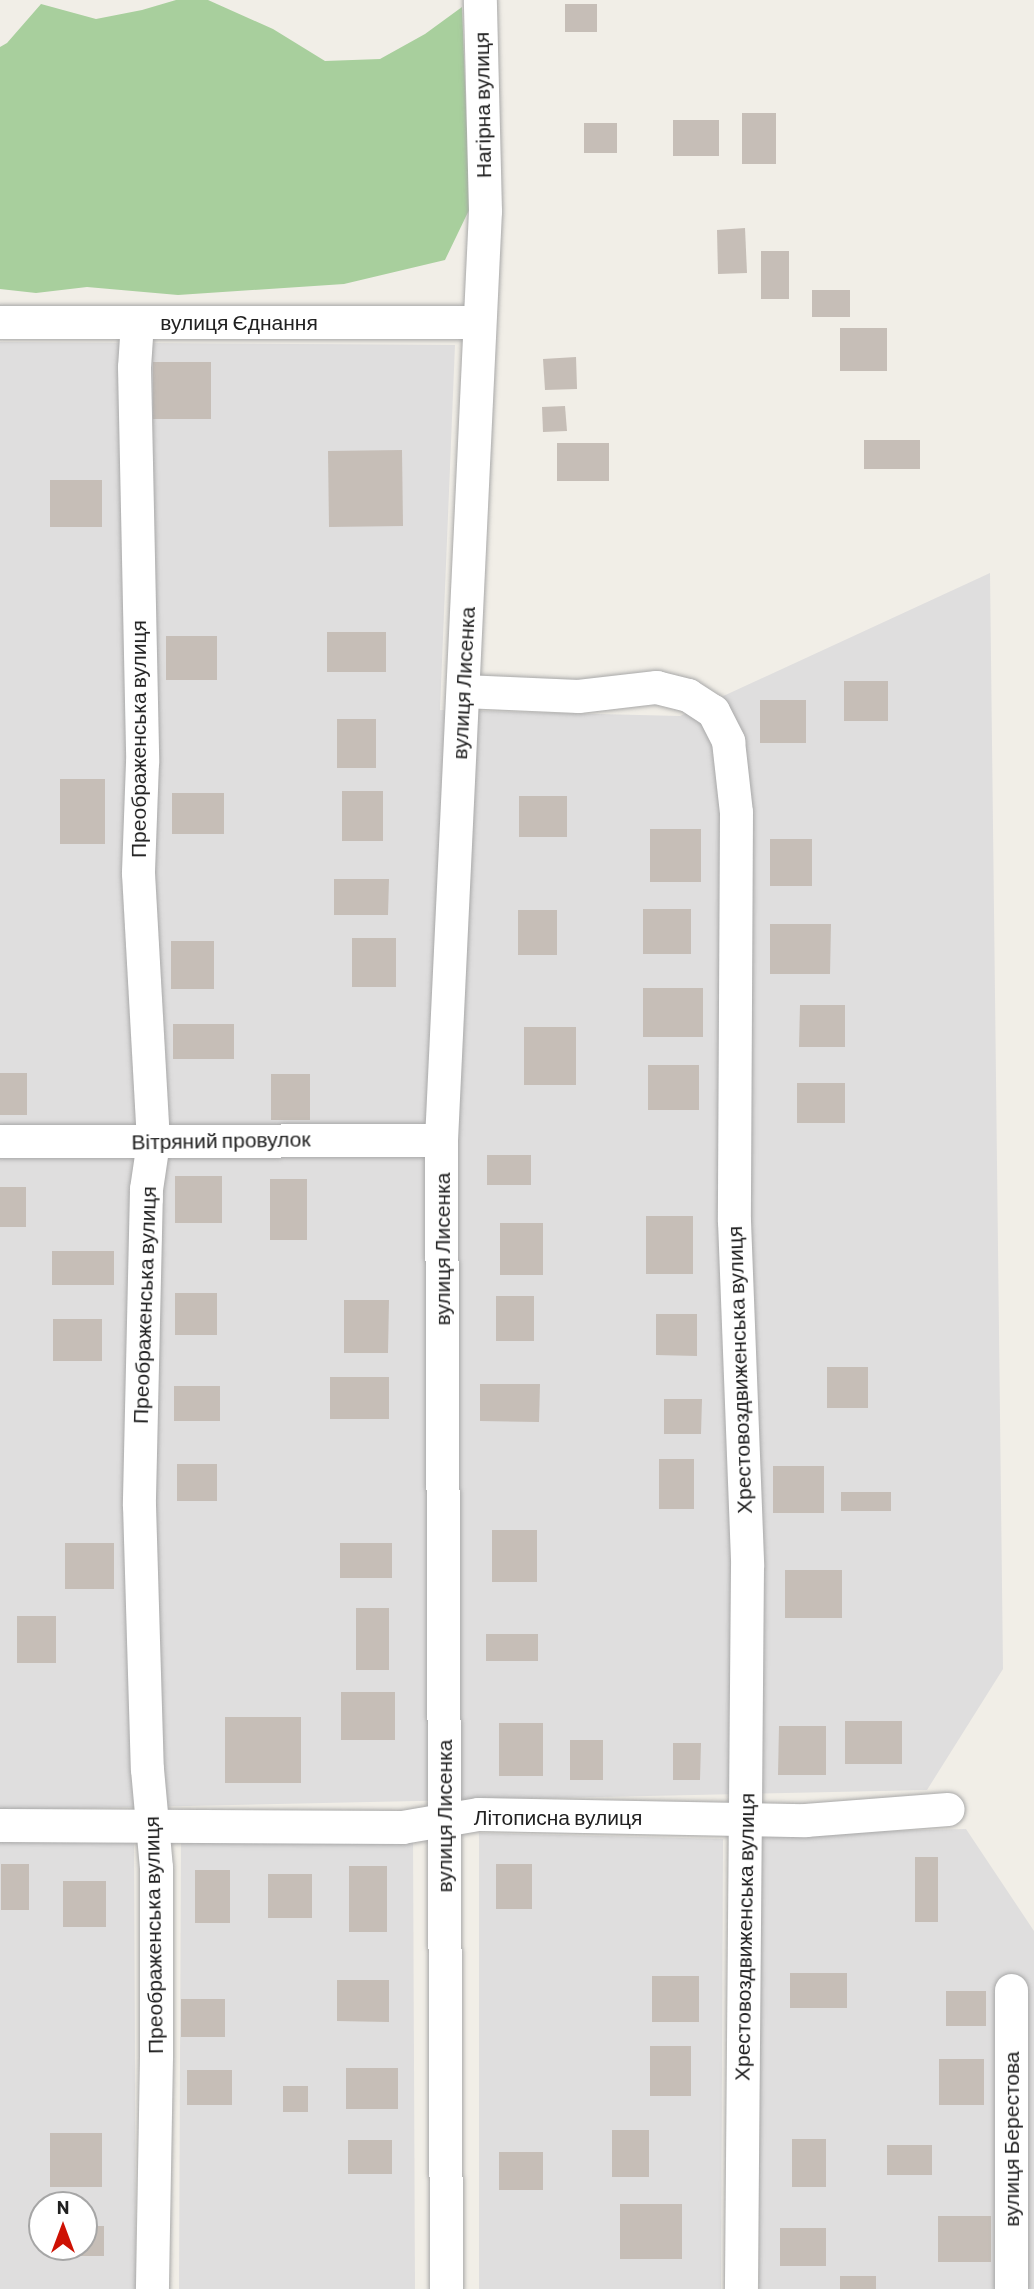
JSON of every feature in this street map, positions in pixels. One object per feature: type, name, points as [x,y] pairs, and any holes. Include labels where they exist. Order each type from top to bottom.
[{"type":"street","name":"Нагірна вулиця","points":[[480,0],[485,211]]},
{"type":"street","name":"вулиця Лисенка","points":[[446,2289],[441,1140],[485,211]]},
{"type":"street","name":"вулиця Єднання","points":[[0,322],[479,322]]},
{"type":"street","name":"Преображенська вулиця","points":[[136,322],[134,367],[142,762],[138,873],[153,1142],[146,1189],[139,1505],[147,1769],[153,1824],[156,2056],[152,2289]]},
{"type":"street","name":"Хрестовоздвиженська вулиця","points":[[463,691],[578,696],[656,687],[688,695],[713,711],[728,741],[736,812],[734,1222],[747,1566],[741,2289]]},
{"type":"street","name":"Вітряний провулок","points":[[0,1141],[441,1140]]},
{"type":"street","name":"Літописна вулиця","points":[[0,1825],[402,1827],[478,1814],[804,1819],[948,1809]]},
{"type":"street","name":"вулиця Берестова","points":[[1011,1990],[1011,2289]]},
{"type":"shaded area","points":[[0,342],[455,345],[440,710],[680,716],[990,573],[1003,1669],[927,1790],[0,1810]]},
{"type":"shaded area","points":[[966,1829],[1034,1931],[1034,2289],[759,2289],[759,1834]]},
{"type":"shaded area","points":[[479,1833],[723,1839],[721,2289],[479,2289]]},
{"type":"shaded area","points":[[413,1839],[415,2289],[179,2289],[181,1842]]},
{"type":"shaded area","points":[[0,1842],[134,1843],[136,2289],[0,2289]]},
{"type":"green space","points":[[176,0],[208,0],[273,29],[325,61],[380,59],[425,34],[462,7],[470,208],[445,260],[344,284],[178,295],[87,287],[36,293],[0,289],[0,47],[7,43],[41,4],[96,19]]},
{"type":"building","points":[[565,4],[597,4],[597,32],[565,32]]},
{"type":"building","points":[[742,113],[776,113],[776,164],[742,164]]},
{"type":"building","points":[[673,120],[719,120],[719,156],[673,156]]},
{"type":"building","points":[[584,123],[617,123],[617,153],[584,153]]},
{"type":"building","points":[[745,228],[747,273],[718,274],[717,230]]},
{"type":"building","points":[[761,251],[789,251],[789,299],[761,299]]},
{"type":"building","points":[[812,290],[850,290],[850,317],[812,317]]},
{"type":"building","points":[[840,328],[887,328],[887,371],[840,371]]},
{"type":"building","points":[[576,357],[577,389],[545,390],[543,359]]},
{"type":"building","points":[[153,362],[211,362],[211,419],[153,419]]},
{"type":"building","points":[[565,406],[567,431],[543,432],[542,407]]},
{"type":"building","points":[[864,440],[920,440],[920,469],[864,469]]},
{"type":"building","points":[[557,443],[609,443],[609,481],[557,481]]},
{"type":"building","points":[[402,450],[403,526],[329,527],[328,451]]},
{"type":"building","points":[[50,480],[102,480],[102,527],[50,527]]},
{"type":"building","points":[[327,632],[386,632],[386,672],[327,672]]},
{"type":"building","points":[[166,636],[217,636],[217,680],[166,680]]},
{"type":"building","points":[[844,681],[888,681],[888,721],[844,721]]},
{"type":"building","points":[[760,700],[806,700],[806,743],[760,743]]},
{"type":"building","points":[[337,719],[376,719],[376,768],[337,768]]},
{"type":"building","points":[[60,779],[105,779],[105,844],[60,844]]},
{"type":"building","points":[[342,791],[383,791],[383,841],[342,841]]},
{"type":"building","points":[[172,793],[224,793],[224,834],[172,834]]},
{"type":"building","points":[[519,796],[567,796],[567,837],[519,837]]},
{"type":"building","points":[[650,829],[701,829],[701,882],[650,882]]},
{"type":"building","points":[[770,839],[812,839],[812,886],[770,886]]},
{"type":"building","points":[[334,879],[389,879],[388,915],[334,915]]},
{"type":"building","points":[[643,909],[691,909],[691,954],[643,954]]},
{"type":"building","points":[[518,910],[557,910],[557,955],[518,955]]},
{"type":"building","points":[[770,924],[831,924],[830,974],[770,974]]},
{"type":"building","points":[[352,938],[396,938],[396,987],[352,987]]},
{"type":"building","points":[[171,941],[214,941],[214,989],[171,989]]},
{"type":"building","points":[[643,988],[703,988],[703,1037],[643,1037]]},
{"type":"building","points":[[800,1005],[845,1005],[845,1047],[799,1047]]},
{"type":"building","points":[[173,1024],[234,1024],[234,1059],[173,1059]]},
{"type":"building","points":[[524,1027],[576,1027],[576,1085],[524,1085]]},
{"type":"building","points":[[648,1065],[699,1065],[699,1110],[648,1110]]},
{"type":"building","points":[[0,1073],[27,1073],[27,1115],[0,1115]]},
{"type":"building","points":[[271,1074],[310,1074],[310,1120],[271,1120]]},
{"type":"building","points":[[797,1083],[845,1083],[845,1123],[797,1123]]},
{"type":"building","points":[[487,1155],[531,1155],[531,1185],[487,1185]]},
{"type":"building","points":[[175,1176],[222,1176],[222,1223],[175,1223]]},
{"type":"building","points":[[270,1179],[307,1179],[307,1240],[270,1240]]},
{"type":"building","points":[[0,1187],[26,1187],[26,1227],[0,1227]]},
{"type":"building","points":[[646,1216],[693,1216],[693,1274],[646,1274]]},
{"type":"building","points":[[500,1223],[543,1223],[543,1275],[500,1275]]},
{"type":"building","points":[[52,1251],[114,1251],[114,1285],[52,1285]]},
{"type":"building","points":[[175,1293],[217,1293],[217,1335],[175,1335]]},
{"type":"building","points":[[496,1296],[534,1296],[534,1341],[496,1341]]},
{"type":"building","points":[[344,1300],[389,1300],[388,1353],[344,1353]]},
{"type":"building","points":[[656,1314],[697,1314],[697,1356],[656,1355]]},
{"type":"building","points":[[53,1319],[102,1319],[102,1361],[53,1361]]},
{"type":"building","points":[[827,1367],[868,1367],[868,1408],[827,1408]]},
{"type":"building","points":[[330,1377],[389,1377],[389,1419],[330,1419]]},
{"type":"building","points":[[480,1384],[540,1384],[539,1422],[480,1421]]},
{"type":"building","points":[[174,1386],[220,1386],[220,1421],[174,1421]]},
{"type":"building","points":[[664,1399],[702,1399],[701,1434],[664,1434]]},
{"type":"building","points":[[659,1459],[694,1459],[694,1509],[659,1509]]},
{"type":"building","points":[[177,1464],[217,1464],[217,1501],[177,1501]]},
{"type":"building","points":[[773,1466],[824,1466],[824,1513],[773,1513]]},
{"type":"building","points":[[841,1492],[891,1492],[891,1511],[841,1511]]},
{"type":"building","points":[[492,1530],[537,1530],[537,1582],[492,1582]]},
{"type":"building","points":[[65,1543],[114,1543],[114,1589],[65,1589]]},
{"type":"building","points":[[340,1543],[392,1543],[392,1578],[340,1578]]},
{"type":"building","points":[[785,1570],[842,1570],[842,1618],[785,1618]]},
{"type":"building","points":[[356,1608],[389,1608],[389,1670],[356,1670]]},
{"type":"building","points":[[17,1616],[56,1616],[56,1663],[17,1663]]},
{"type":"building","points":[[486,1634],[538,1634],[538,1661],[486,1661]]},
{"type":"building","points":[[341,1692],[395,1692],[395,1740],[341,1740]]},
{"type":"building","points":[[225,1717],[301,1717],[301,1783],[225,1783]]},
{"type":"building","points":[[845,1721],[902,1721],[902,1764],[845,1764]]},
{"type":"building","points":[[499,1723],[543,1723],[543,1776],[499,1776]]},
{"type":"building","points":[[779,1726],[826,1726],[826,1775],[778,1775]]},
{"type":"building","points":[[570,1740],[603,1740],[603,1780],[570,1780]]},
{"type":"building","points":[[673,1743],[701,1743],[700,1780],[673,1780]]},
{"type":"building","points":[[915,1857],[938,1857],[938,1922],[915,1922]]},
{"type":"building","points":[[1,1864],[29,1864],[29,1910],[1,1910]]},
{"type":"building","points":[[496,1864],[532,1864],[532,1909],[496,1909]]},
{"type":"building","points":[[349,1866],[387,1866],[387,1932],[349,1932]]},
{"type":"building","points":[[195,1870],[230,1870],[230,1923],[195,1923]]},
{"type":"building","points":[[268,1874],[312,1874],[312,1918],[268,1918]]},
{"type":"building","points":[[63,1881],[106,1881],[106,1927],[63,1927]]},
{"type":"building","points":[[790,1973],[847,1973],[847,2008],[790,2008]]},
{"type":"building","points":[[652,1976],[699,1976],[699,2022],[652,2022]]},
{"type":"building","points":[[337,1980],[389,1980],[389,2022],[337,2021]]},
{"type":"building","points":[[946,1991],[986,1991],[986,2026],[946,2026]]},
{"type":"building","points":[[181,1999],[225,1999],[225,2037],[181,2037]]},
{"type":"building","points":[[650,2046],[691,2046],[691,2096],[650,2096]]},
{"type":"building","points":[[939,2059],[984,2059],[984,2105],[939,2105]]},
{"type":"building","points":[[346,2068],[398,2068],[398,2109],[346,2109]]},
{"type":"building","points":[[187,2070],[232,2070],[232,2105],[187,2105]]},
{"type":"building","points":[[283,2086],[308,2086],[308,2112],[283,2112]]},
{"type":"building","points":[[612,2130],[649,2130],[649,2177],[612,2177]]},
{"type":"building","points":[[50,2133],[102,2133],[102,2187],[50,2187]]},
{"type":"building","points":[[792,2139],[826,2139],[826,2187],[792,2187]]},
{"type":"building","points":[[348,2140],[392,2140],[392,2174],[348,2174]]},
{"type":"building","points":[[887,2145],[932,2145],[932,2175],[887,2175]]},
{"type":"building","points":[[499,2152],[543,2152],[543,2190],[499,2190]]},
{"type":"building","points":[[620,2204],[682,2204],[682,2259],[620,2259]]},
{"type":"building","points":[[938,2216],[991,2216],[991,2262],[938,2262]]},
{"type":"building","points":[[98,2226],[104,2226],[104,2256],[98,2256]]},
{"type":"building","points":[[780,2228],[826,2228],[826,2266],[780,2266]]},
{"type":"building","points":[[840,2276],[876,2276],[876,2289],[840,2289]]}]
